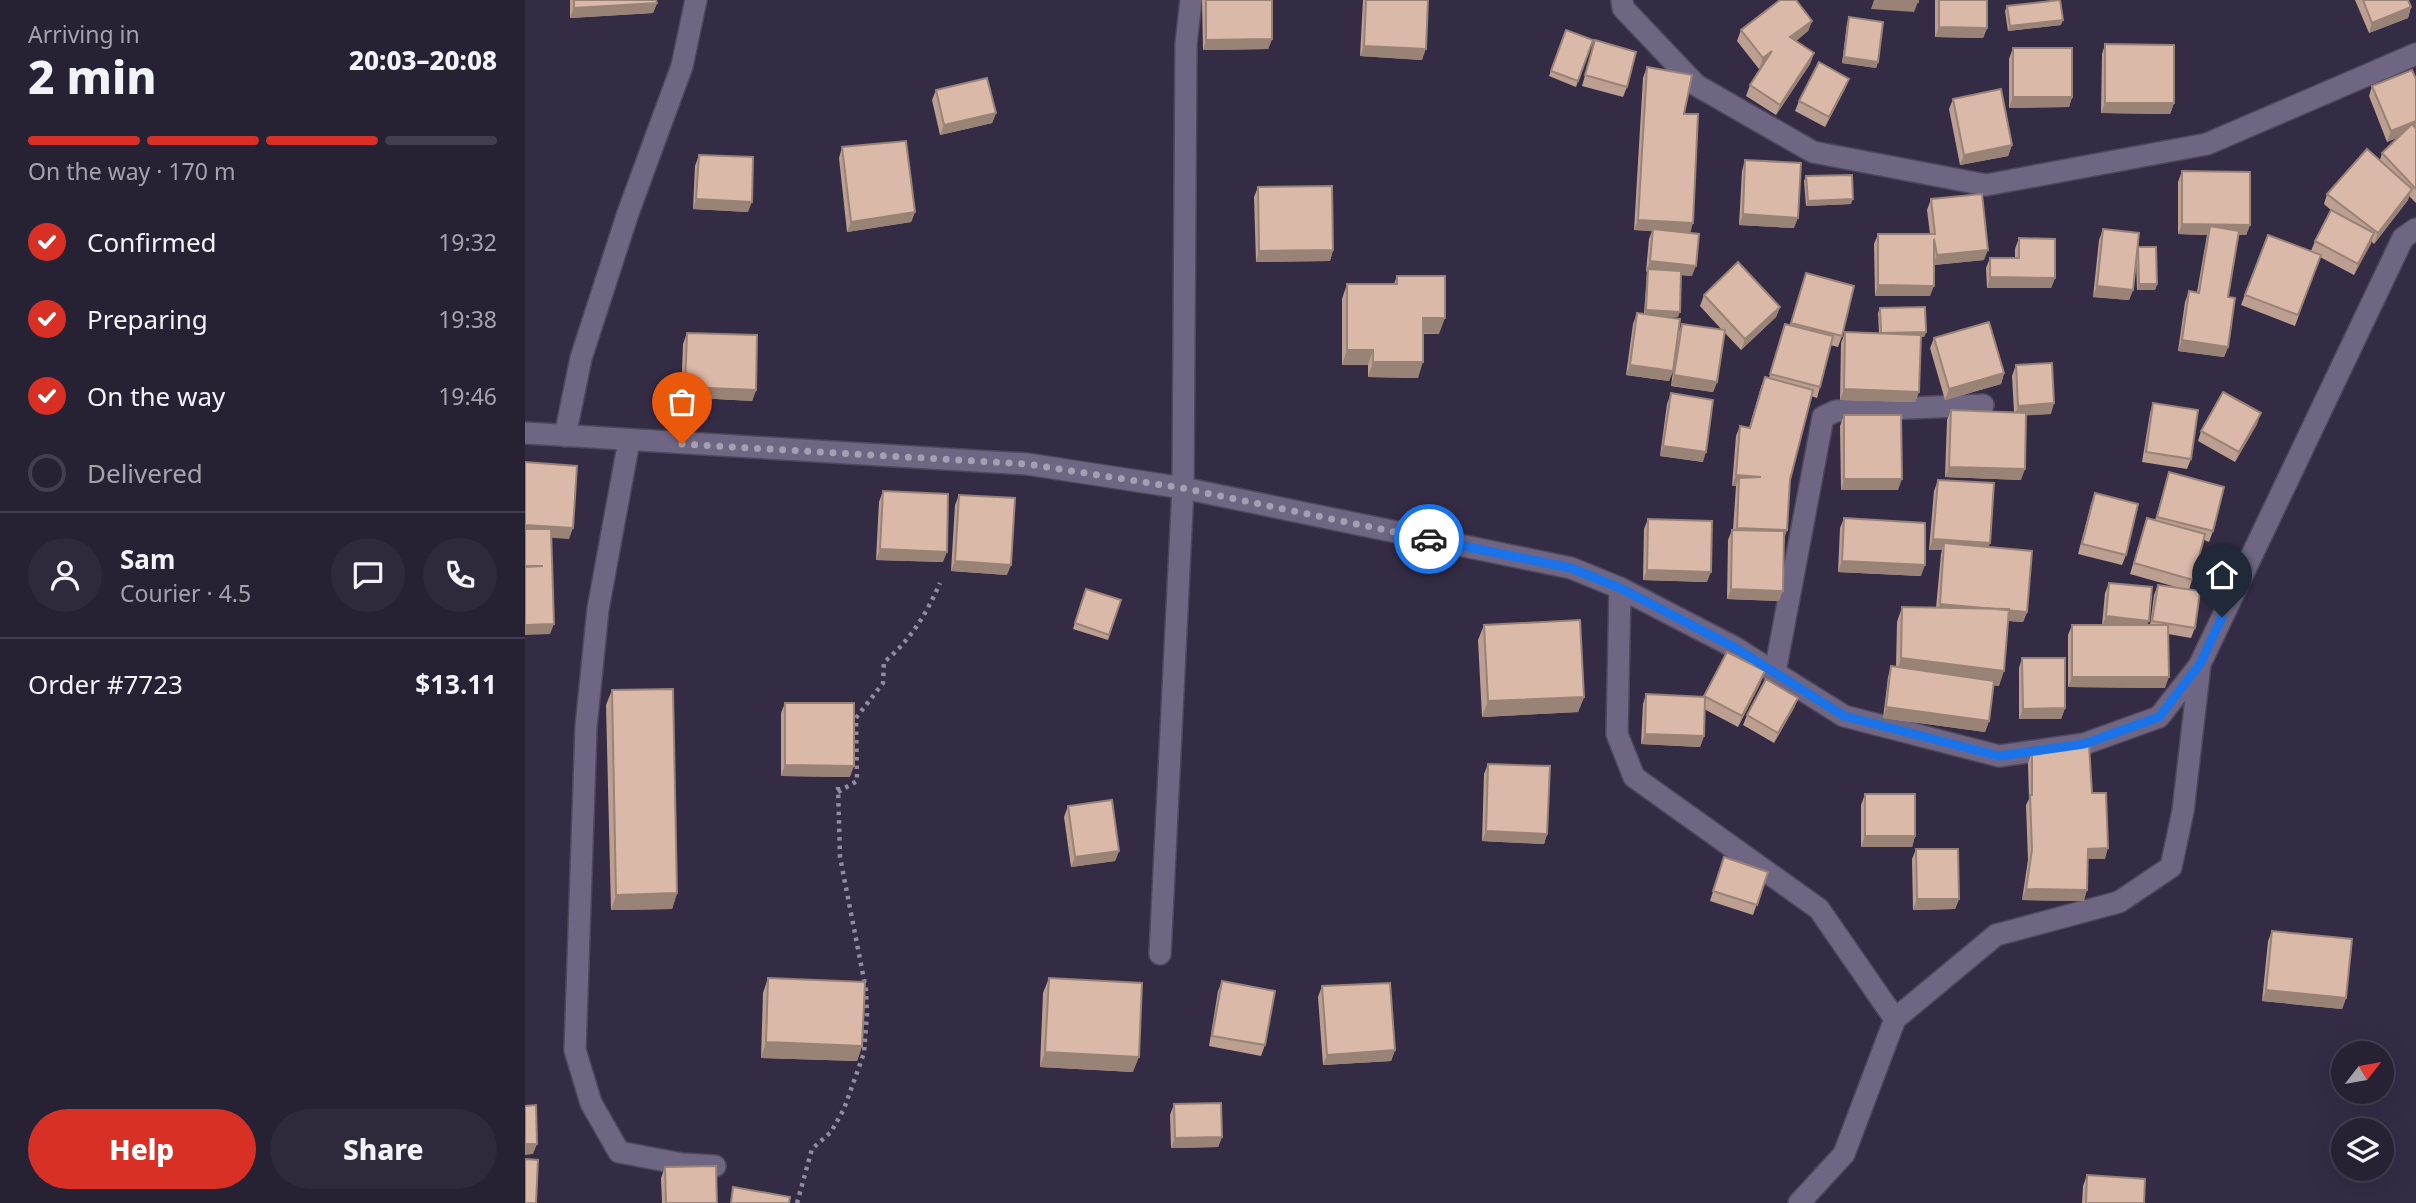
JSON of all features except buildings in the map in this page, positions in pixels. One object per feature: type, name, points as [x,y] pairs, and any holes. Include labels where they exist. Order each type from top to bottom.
[{"type":"street","points":[[565,436],[581,358],[628,213],[682,66],[696,0]]},
{"type":"street","points":[[1160,954],[1182,488],[1186,44],[1191,0]]},
{"type":"street","points":[[1622,0],[1623,8],[1696,85],[1813,152],[1986,185],[2207,144],[2416,54]]},
{"type":"street","points":[[525,433],[1027,464],[1182,488],[1571,568],[1620,588],[1734,647],[1844,716],[1999,756],[2084,744],[2159,717],[2200,664],[2403,238],[2416,229]]},
{"type":"street","points":[[1775,673],[1822,417],[1836,411],[1983,405]]},
{"type":"street","points":[[629,441],[599,610],[586,727],[575,1050],[591,1103],[619,1152],[682,1164],[715,1166]]},
{"type":"street","points":[[1620,588],[1617,734],[1634,777],[1819,909],[1895,1020]]},
{"type":"street","points":[[1800,1203],[1844,1154],[1895,1020],[1996,936],[2119,902],[2171,867],[2183,811],[2200,664]]},
{"type":"path","points":[[797,1203],[813,1149],[831,1132],[843,1109],[864,1053],[866,990],[840,857],[838,789],[857,781],[856,718],[883,683],[884,662],[902,648],[931,605],[940,583]]},
{"type":"way so far","points":[[682,444],[1027,464],[1182,488],[1429,539]]},
{"type":"route","points":[[1429,539],[1571,568],[1620,588],[1734,647],[1844,716],[1999,756],[2084,744],[2159,717],[2200,664],[2222,617]]}]
